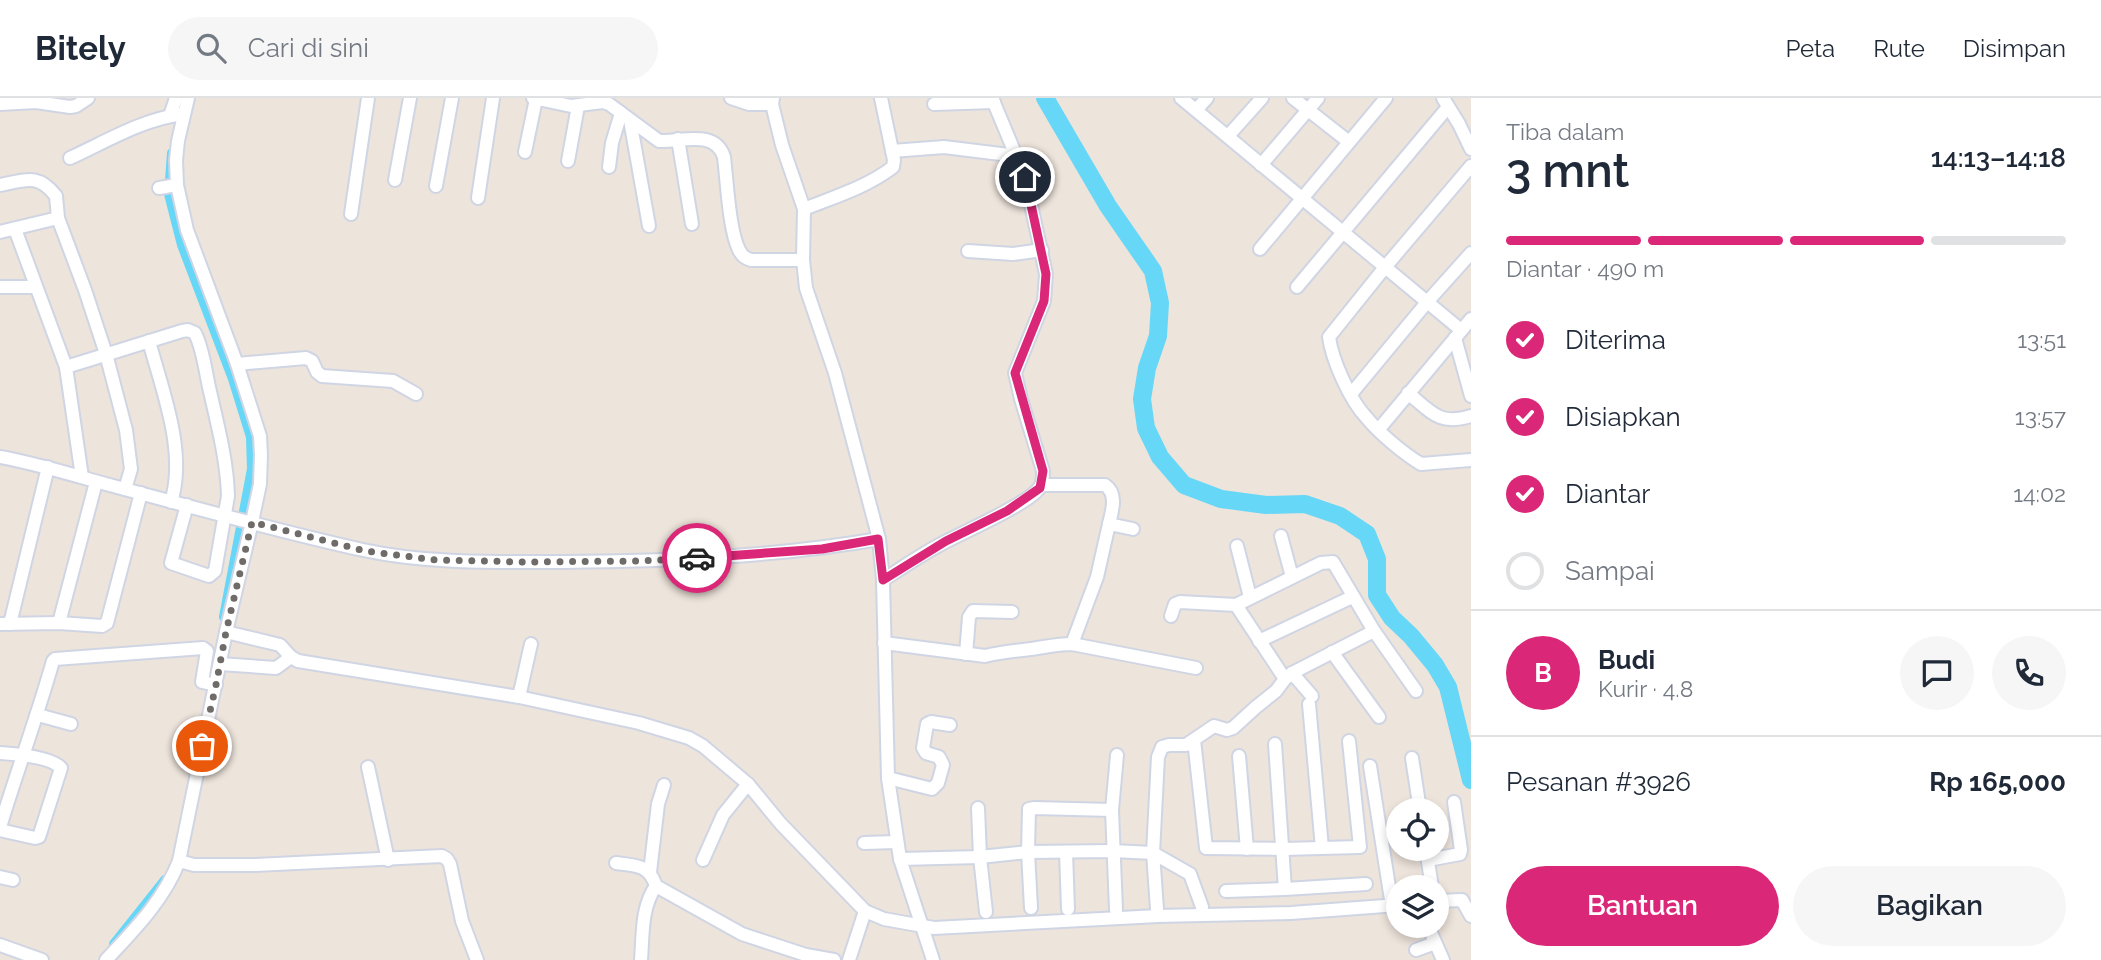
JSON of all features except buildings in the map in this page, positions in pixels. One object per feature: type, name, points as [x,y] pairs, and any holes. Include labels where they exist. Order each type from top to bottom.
[{"type":"street","points":[[0,104],[36,102],[70,107],[88,98]]},
{"type":"street","points":[[106,960],[153,908],[179,861],[211,685],[220,664],[249,521],[260,484],[261,440],[237,363],[169,186],[176,160],[176,98]]},
{"type":"street","points":[[70,158],[140,124],[177,115],[188,98]]},
{"type":"street","points":[[351,214],[368,98]]},
{"type":"street","points":[[395,180],[410,98]]},
{"type":"street","points":[[436,186],[452,98]]},
{"type":"street","points":[[478,198],[493,98]]},
{"type":"street","points":[[525,152],[534,98],[608,104],[656,140],[713,141],[721,148],[724,157],[734,234],[743,258],[751,260],[803,252]]},
{"type":"street","points":[[731,98],[749,104],[773,101],[782,145],[804,209],[806,288],[835,373],[878,539],[883,580],[888,778],[896,842],[933,960]]},
{"type":"street","points":[[804,209],[882,175],[893,167],[894,160],[881,98]]},
{"type":"street","points":[[1181,98],[1428,301],[1458,334],[1471,396]]},
{"type":"street","points":[[1196,110],[1207,98]]},
{"type":"street","points":[[1228,136],[1262,98]]},
{"type":"street","points":[[1293,98],[1349,142]]},
{"type":"street","points":[[1261,165],[1318,98]]},
{"type":"street","points":[[1260,249],[1386,98]]},
{"type":"street","points":[[883,580],[946,541],[1007,511],[1035,492],[1041,485],[1043,471],[1015,373],[1044,301],[1046,274],[1025,177],[993,100],[934,104]]},
{"type":"street","points":[[568,161],[585,102]]},
{"type":"street","points":[[1297,287],[1344,232],[1446,102],[1471,149]]},
{"type":"street","points":[[609,167],[612,143],[626,117]]},
{"type":"street","points":[[626,117],[649,226]]},
{"type":"street","points":[[678,139],[692,224]]},
{"type":"street","points":[[892,151],[944,147],[1017,156]]},
{"type":"street","points":[[1471,166],[1329,337],[1331,349],[1351,394],[1365,416],[1379,429],[1421,464],[1471,460]]},
{"type":"street","points":[[0,185],[36,179],[43,182],[56,196],[58,218],[107,354],[125,430],[131,463],[131,474],[125,489]]},
{"type":"street","points":[[0,232],[58,218]]},
{"type":"street","points":[[15,229],[66,367],[82,477]]},
{"type":"street","points":[[968,251],[1013,254],[1042,250]]},
{"type":"street","points":[[1351,394],[1471,253]]},
{"type":"street","points":[[0,286],[36,287]]},
{"type":"street","points":[[1379,429],[1471,319]]},
{"type":"street","points":[[66,367],[149,341],[193,331],[197,336],[221,440],[228,496],[227,516],[215,571],[209,576],[171,563],[187,505]]},
{"type":"street","points":[[149,341],[171,420],[177,469],[171,502]]},
{"type":"street","points":[[237,363],[306,358],[313,360],[317,372],[323,376],[393,381],[415,394]]},
{"type":"street","points":[[1408,393],[1440,418],[1471,416]]},
{"type":"street","points":[[0,471],[2,457],[365,551],[436,560],[641,561],[822,549],[878,539]]},
{"type":"street","points":[[48,467],[5,624],[59,623],[102,626],[108,621],[141,493]]},
{"type":"street","points":[[59,623],[96,482]]},
{"type":"street","points":[[1041,485],[1105,485],[1110,487],[1114,496],[1097,577],[1072,644]]},
{"type":"street","points":[[1109,524],[1133,529]]},
{"type":"street","points":[[1281,536],[1292,577]]},
{"type":"street","points":[[1237,546],[1250,597]]},
{"type":"street","points":[[1171,616],[1175,604],[1180,602],[1236,606],[1321,563],[1333,562],[1352,597],[1416,691]]},
{"type":"street","points":[[1259,641],[1352,597]]},
{"type":"street","points":[[1236,606],[1259,641],[1310,700],[1322,848]]},
{"type":"street","points":[[966,654],[969,617],[973,611],[1012,612]]},
{"type":"street","points":[[1157,909],[1153,853],[1162,747],[1186,745],[1214,726],[1233,729],[1289,676],[1374,631]]},
{"type":"street","points":[[226,632],[280,645],[298,661],[519,697],[639,723],[689,738],[703,746],[748,784],[781,824],[865,911],[884,919],[934,928],[1191,915],[1291,914],[1386,907]]},
{"type":"street","points":[[884,643],[985,656],[1056,644],[1072,644],[1196,668]]},
{"type":"street","points":[[519,697],[531,644]]},
{"type":"street","points":[[0,753],[22,755],[54,763],[61,768],[39,837],[0,829],[22,755],[38,715],[53,661],[58,658],[203,648],[206,651],[202,680],[211,685]]},
{"type":"street","points":[[1332,652],[1379,717]]},
{"type":"street","points":[[220,664],[276,668],[291,657]]},
{"type":"street","points":[[38,715],[71,723]]},
{"type":"street","points":[[888,778],[928,789],[935,787],[943,765],[939,757],[926,753],[923,748],[927,724],[931,722],[950,725]]},
{"type":"street","points":[[1195,740],[1206,848],[1247,849],[1360,847],[1349,741]]},
{"type":"street","points":[[1275,744],[1285,889]]},
{"type":"street","points":[[1116,910],[1112,810],[1117,755]]},
{"type":"street","points":[[1239,756],[1247,849]]},
{"type":"street","points":[[1412,758],[1418,798]]},
{"type":"street","points":[[1370,766],[1389,875]]},
{"type":"street","points":[[368,767],[388,860]]},
{"type":"street","points":[[704,860],[723,814],[748,784]]},
{"type":"street","points":[[664,785],[658,804],[650,872],[656,886],[742,934],[806,955],[834,960]]},
{"type":"street","points":[[1449,854],[1460,854],[1461,850],[1454,802]]},
{"type":"street","points":[[978,808],[986,912]]},
{"type":"street","points":[[1031,908],[1029,809],[1112,810]]},
{"type":"street","points":[[863,843],[896,842]]},
{"type":"street","points":[[900,859],[980,857],[1028,852],[1153,853],[1190,874],[1202,907]]},
{"type":"street","points":[[1066,852],[1068,909]]},
{"type":"street","points":[[179,861],[194,865],[255,865],[436,856],[447,859],[462,921],[477,960]]},
{"type":"street","points":[[616,863],[636,865],[650,872]]},
{"type":"street","points":[[1226,891],[1366,884]]},
{"type":"street","points":[[641,960],[646,908],[656,886]]},
{"type":"street","points":[[1449,901],[1462,900],[1471,916]]},
{"type":"street","points":[[849,960],[865,911]]},
{"type":"street","points":[[1433,938],[1443,960]]},
{"type":"street","points":[[1416,950],[1435,943]]},
{"type":"street","points":[[0,945],[42,960]]},
{"type":"waterway","points":[[1045,98],[1108,206],[1153,271],[1160,303],[1158,336],[1147,368],[1142,399],[1146,428],[1160,457],[1184,485],[1221,499],[1266,505],[1305,504],[1340,516],[1367,534],[1377,559],[1377,595],[1392,618],[1435,665],[1448,687],[1471,780]]},
{"type":"waterway","points":[[172,153],[169,194],[182,245],[233,379],[251,437],[252,469],[224,617]]},
{"type":"waterway","points":[[114,944],[165,880]]},
{"type":"way so far","points":[[202,746],[252,522],[365,551],[436,560],[525,562],[697,558]]},
{"type":"route","points":[[697,558],[822,549],[878,539],[883,580],[946,541],[1007,511],[1040,488],[1043,471],[1015,373],[1044,301],[1046,285],[1034,211],[1025,177]]}]
